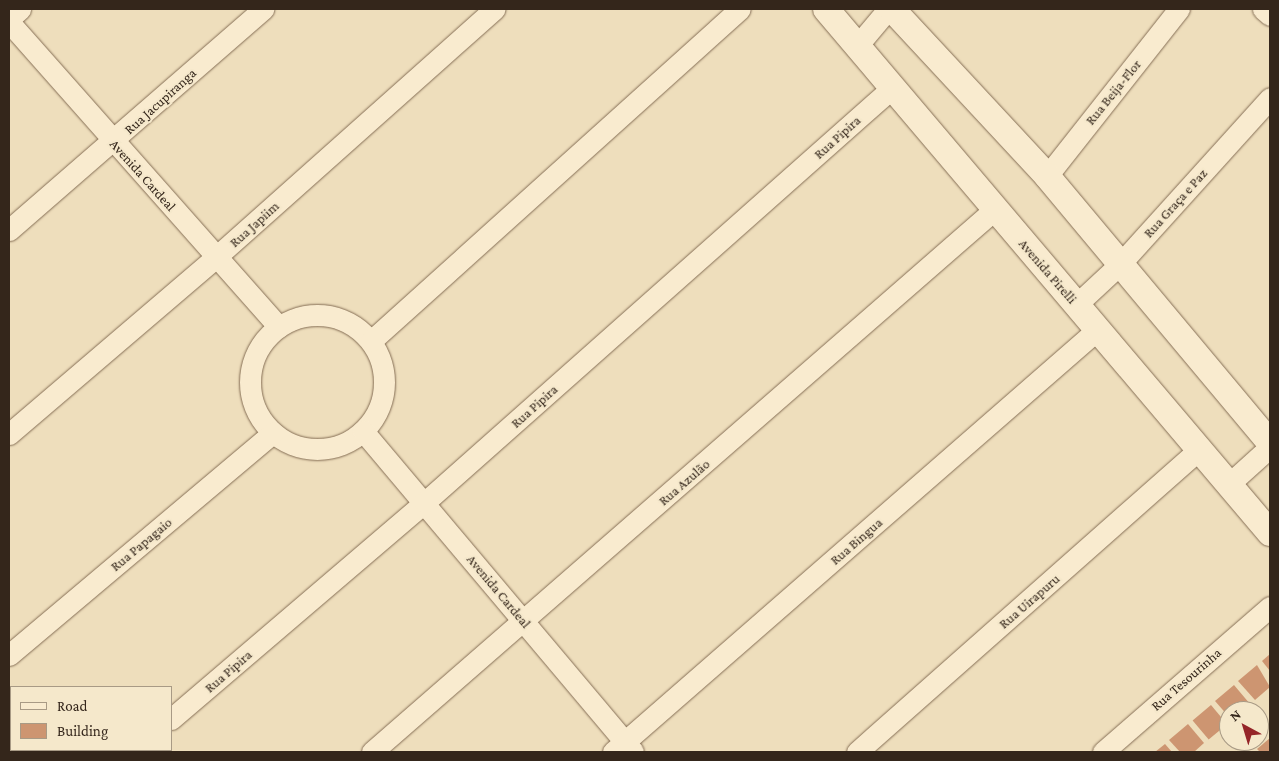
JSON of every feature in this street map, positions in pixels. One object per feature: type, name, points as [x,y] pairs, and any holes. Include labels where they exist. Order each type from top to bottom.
[{"type":"street","points":[[9,20],[20,9]]},
{"type":"street","name":"Rua Jacupiranga","points":[[9,230],[114,142],[263,9]]},
{"type":"street","name":"Rua Japiim","points":[[9,434],[216,257],[494,9]]},
{"type":"street","points":[[371,342],[740,9]]},
{"type":"street","name":"Avenida Pirelli","points":[[826,9],[994,210],[1098,329],[1270,533]]},
{"type":"street","points":[[857,46],[888,9]]},
{"type":"street","points":[[892,9],[1046,176],[1121,263],[1270,443]]},
{"type":"street","name":"Rua Beija-Flor","points":[[1046,176],[1180,9]]},
{"type":"street","points":[[1263,9],[1270,15]]},
{"type":"street","name":"Avenida Cardeal","points":[[9,20],[279,328]]},
{"type":"street","name":"Rua Pipira","points":[[172,718],[425,502],[892,88]]},
{"type":"street","name":"Rua Graça e Paz","points":[[1076,305],[1121,263],[1270,98]]},
{"type":"street","name":"Rua Azulão","points":[[372,752],[525,621],[994,210]]},
{"type":"street","points":[[304,316],[331,316],[356,327],[371,342],[381,362],[382,396],[363,431],[322,449],[296,446],[273,433],[254,405],[250,388],[256,354],[279,328],[304,316]]},
{"type":"street","name":"Rua Bingua","points":[[624,749],[1098,329]]},
{"type":"street","name":"Avenida Cardeal","points":[[363,431],[525,621],[624,749]]},
{"type":"street","name":"Rua Papagaio","points":[[9,655],[273,433]]},
{"type":"street","points":[[1228,484],[1270,447]]},
{"type":"street","name":"Rua Uirapuru","points":[[857,752],[1200,449]]},
{"type":"street","name":"Rua Tesourinha","points":[[1102,752],[1270,607]]},
{"type":"building","points":[[1270,654],[1270,671],[1262,661]]},
{"type":"building","points":[[1257,665],[1270,687],[1255,700],[1238,681]]},
{"type":"building","points":[[1234,685],[1247,701],[1219,701],[1219,706],[1215,701]]},
{"type":"building","points":[[1211,705],[1219,715],[1219,731],[1209,740],[1193,720]]},
{"type":"building","points":[[1188,724],[1204,743],[1194,752],[1180,752],[1169,740]]},
{"type":"building","points":[[1269,739],[1270,752],[1260,752],[1269,751]]},
{"type":"building","points":[[1165,744],[1172,752],[1155,752]]}]
